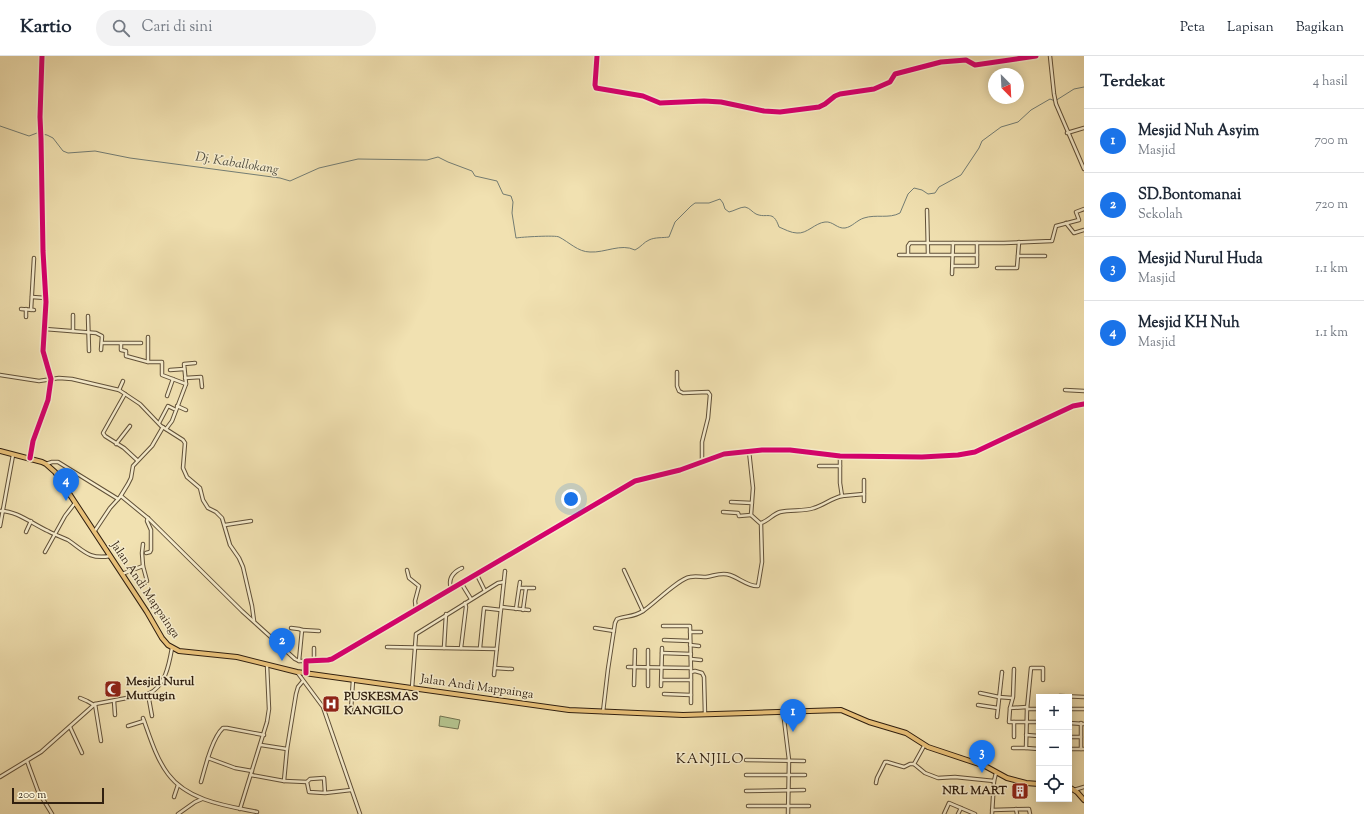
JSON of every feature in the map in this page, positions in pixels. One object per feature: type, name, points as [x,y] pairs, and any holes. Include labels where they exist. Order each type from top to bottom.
[{"type":"main road","name":"Jalan Andi Mappainga","points":[[0,451],[30,458],[46,464],[55,472],[147,612],[162,638],[172,648],[179,651],[237,658],[297,672],[565,710],[706,714],[783,710],[841,710],[867,721],[906,733],[924,746],[985,766],[1007,778],[1036,784]]},
{"type":"main road","points":[[1074,790],[1084,800]]},
{"type":"street","points":[[30,458],[33,441],[48,400],[51,380],[44,352],[46,298],[43,250],[40,106],[42,56]]},
{"type":"street","points":[[597,56],[596,88],[643,96],[662,103],[704,101],[721,102],[766,112],[789,111],[819,106],[825,104],[840,94],[874,89],[890,82],[895,74],[938,62],[966,60],[975,65],[1036,56]]},
{"type":"street","points":[[1050,56],[1056,104],[1084,169]]},
{"type":"street","points":[[1068,133],[1084,128]]},
{"type":"street","points":[[908,254],[908,246],[910,243],[1004,243],[1052,241],[1056,226],[1066,222],[1079,220],[1076,212],[1084,209]]},
{"type":"street","points":[[927,210],[928,254]]},
{"type":"street","points":[[1066,222],[1074,233],[1084,230]]},
{"type":"street","points":[[997,268],[1017,268],[1019,242]]},
{"type":"street","points":[[952,274],[953,243]]},
{"type":"street","points":[[953,266],[977,266],[977,243]]},
{"type":"street","points":[[898,255],[977,255]]},
{"type":"street","points":[[1018,256],[1045,256]]},
{"type":"street","points":[[21,309],[32,310],[34,258]]},
{"type":"street","points":[[32,298],[46,298]]},
{"type":"street","points":[[26,309],[26,317]]},
{"type":"street","points":[[73,315],[73,331]]},
{"type":"street","points":[[88,316],[89,350]]},
{"type":"street","points":[[45,329],[96,333],[102,336],[102,350]]},
{"type":"street","points":[[148,336],[148,362]]},
{"type":"street","points":[[102,343],[141,343]]},
{"type":"street","points":[[121,343],[121,350],[126,351],[126,356],[148,362],[162,362],[162,375],[186,384]]},
{"type":"street","points":[[94,532],[110,508],[121,496],[131,478],[133,466],[137,460],[152,446],[164,428],[172,420],[186,384],[184,364],[195,363]]},
{"type":"street","points":[[170,370],[184,369]]},
{"type":"street","points":[[677,372],[677,386],[679,391],[683,393],[708,392],[710,395],[708,418],[702,442],[702,463]]},
{"type":"street","points":[[0,375],[34,381],[72,379],[119,390],[140,404],[164,428],[185,441],[182,464],[184,473],[200,488],[203,500],[207,506],[222,518],[230,545],[243,564],[254,621]]},
{"type":"street","points":[[185,378],[201,376],[202,387]]},
{"type":"street","points":[[166,396],[172,379]]},
{"type":"street","points":[[119,390],[123,381]]},
{"type":"street","points":[[1066,390],[1084,391]]},
{"type":"street","points":[[125,394],[103,432],[105,436],[124,448],[137,460]]},
{"type":"street","points":[[121,496],[148,518],[295,659],[299,661],[314,661],[332,659],[635,481],[680,470],[724,454],[749,451],[790,450],[840,456],[922,457],[971,453],[1073,406],[1084,404]]},
{"type":"street","points":[[159,423],[168,406],[174,408]]},
{"type":"street","points":[[178,406],[186,410]]},
{"type":"street","points":[[116,444],[130,426]]},
{"type":"street","points":[[749,451],[753,488],[751,515]]},
{"type":"street","points":[[0,526],[1,511],[13,454]]},
{"type":"street","points":[[840,456],[840,483],[842,496]]},
{"type":"street","points":[[46,464],[58,462],[118,499]]},
{"type":"street","points":[[819,466],[840,466]]},
{"type":"street","points":[[864,480],[864,501]]},
{"type":"street","points":[[761,523],[769,520],[779,512],[808,510],[820,506],[834,498],[864,494]]},
{"type":"street","points":[[731,502],[752,503]]},
{"type":"street","points":[[45,552],[56,535],[65,516],[75,503]]},
{"type":"street","points":[[1,511],[30,521],[68,540],[80,550],[87,553],[99,557],[110,556]]},
{"type":"street","points":[[603,712],[608,669],[617,619],[632,617],[643,611],[678,583],[691,577],[723,574],[730,575],[758,586],[762,562],[761,523],[751,515],[739,516],[738,513],[723,512]]},
{"type":"street","points":[[146,553],[150,552],[151,550],[151,530],[147,521],[148,518]]},
{"type":"street","points":[[26,532],[30,521]]},
{"type":"street","points":[[225,526],[251,521]]},
{"type":"street","points":[[143,544],[143,566],[147,581]]},
{"type":"street","points":[[122,574],[143,566]]},
{"type":"street","points":[[450,589],[452,575],[455,571],[462,568]]},
{"type":"street","points":[[407,570],[409,578],[419,586],[416,610]]},
{"type":"street","points":[[624,570],[643,611]]},
{"type":"street","points":[[494,675],[505,571]]},
{"type":"street","points":[[478,577],[485,591]]},
{"type":"street","points":[[412,688],[416,634],[471,599],[499,583],[504,582]]},
{"type":"street","points":[[516,609],[520,582]]},
{"type":"street","points":[[463,586],[471,599]]},
{"type":"street","points":[[519,588],[534,588]]},
{"type":"street","points":[[523,610],[526,588]]},
{"type":"street","points":[[461,648],[466,606],[465,603]]},
{"type":"street","points":[[480,648],[484,608],[529,610]]},
{"type":"street","points":[[444,648],[446,614]]},
{"type":"street","points":[[663,626],[690,626],[691,702]]},
{"type":"street","points":[[291,628],[319,631]]},
{"type":"street","points":[[595,628],[614,630]]},
{"type":"street","points":[[299,661],[302,630]]},
{"type":"street","points":[[690,632],[702,632]]},
{"type":"street","points":[[664,640],[690,641]]},
{"type":"street","points":[[690,645],[699,646]]},
{"type":"street","points":[[387,647],[497,649]]},
{"type":"street","points":[[0,777],[41,752],[94,705],[148,694],[157,688],[169,666],[172,648]]},
{"type":"street","points":[[314,648],[314,661]]},
{"type":"street","points":[[661,686],[662,648]]},
{"type":"street","points":[[634,685],[635,650]]},
{"type":"street","points":[[648,650],[648,686]]},
{"type":"street","points":[[662,653],[691,654]]},
{"type":"street","points":[[691,659],[701,660]]},
{"type":"street","points":[[306,661],[306,673]]},
{"type":"street","points":[[240,809],[264,735],[269,709],[267,665]]},
{"type":"street","points":[[628,667],[691,668]]},
{"type":"street","points":[[495,668],[512,669]]},
{"type":"street","points":[[1026,748],[1027,708],[1031,668],[1042,668],[1043,680]]},
{"type":"street","points":[[1014,669],[1009,722],[1036,722]]},
{"type":"street","points":[[691,672],[695,671],[702,673],[704,677],[706,714]]},
{"type":"street","points":[[297,672],[323,707],[360,814]]},
{"type":"street","points":[[997,717],[1002,672]]},
{"type":"street","points":[[351,710],[353,680]]},
{"type":"street","points":[[662,680],[691,680]]},
{"type":"street","points":[[284,781],[287,749],[296,694],[298,687],[303,681]]},
{"type":"street","points":[[980,693],[1012,698]]},
{"type":"street","points":[[148,694],[152,716]]},
{"type":"street","points":[[664,694],[691,695]]},
{"type":"street","points":[[1072,696],[1084,697]]},
{"type":"street","points":[[80,698],[94,705],[101,741]]},
{"type":"street","points":[[114,701],[115,715]]},
{"type":"street","points":[[978,705],[998,708]]},
{"type":"street","points":[[1010,708],[1036,709]]},
{"type":"street","points":[[1072,709],[1084,710]]},
{"type":"street","points":[[783,710],[789,760],[788,814]]},
{"type":"street","points":[[128,726],[143,720],[153,746],[165,769],[178,785],[185,790],[203,799],[257,812]]},
{"type":"street","points":[[1014,722],[1014,737]]},
{"type":"street","points":[[1072,723],[1082,724],[1082,749]]},
{"type":"street","points":[[70,727],[82,753]]},
{"type":"street","points":[[201,782],[208,758],[219,733],[223,728],[264,735]]},
{"type":"street","points":[[1026,735],[1036,736]]},
{"type":"street","points":[[1072,737],[1081,737]]},
{"type":"street","points":[[261,745],[287,749]]},
{"type":"street","points":[[914,764],[924,746]]},
{"type":"street","points":[[1013,748],[1036,749]]},
{"type":"street","points":[[208,758],[235,768],[252,772]]},
{"type":"street","points":[[746,760],[804,761]]},
{"type":"street","points":[[27,761],[38,791],[52,814]]},
{"type":"street","points":[[876,784],[876,778],[885,762],[904,767],[914,764],[925,773],[938,778],[955,776],[994,781]]},
{"type":"street","points":[[992,814],[996,772]]},
{"type":"street","points":[[251,775],[284,781],[307,782],[310,778],[324,778],[325,793]]},
{"type":"street","points":[[746,775],[805,775]]},
{"type":"street","points":[[307,782],[308,792],[325,793],[351,790]]},
{"type":"street","points":[[174,797],[178,785]]},
{"type":"street","points":[[1074,790],[1084,787]]},
{"type":"street","points":[[746,791],[804,790]]},
{"type":"street","points":[[178,814],[195,802],[203,799]]},
{"type":"street","points":[[944,814],[949,803],[975,814]]},
{"type":"street","points":[[748,806],[809,806]]},
{"type":"street","points":[[958,814],[961,808]]},
{"type":"street","points":[[1016,809],[1017,814]]},
{"type":"street","points":[[992,810],[1029,809],[1030,814]]},
{"type":"green space","points":[[440,716],[460,720],[458,729],[439,726]]},
{"type":"waterway","name":"Dj. Kaballokang","points":[[0,126],[29,136],[37,133],[47,135],[53,138],[63,151],[68,153],[95,151],[130,158],[280,178],[290,181],[319,168],[358,159],[427,160],[438,157],[472,171],[475,176],[497,181],[503,194],[511,196],[513,202],[512,213],[516,238],[556,236],[586,252],[596,252],[619,248],[630,248],[635,250],[651,239],[669,237],[675,222],[695,203],[709,203],[720,199],[725,209],[729,212],[745,207],[756,214],[772,216],[777,221],[779,227],[795,233],[804,232],[818,224],[825,222],[845,228],[864,218],[896,215],[900,213],[908,194],[914,188],[922,190],[928,194],[935,193],[939,187],[961,175],[982,141],[1001,127],[1018,122],[1031,110],[1050,99],[1055,101],[1074,89],[1084,87]]},
{"type":"cycle path","points":[[30,458],[33,441],[48,400],[51,379],[43,351],[46,302],[43,251],[40,117],[42,56]]},
{"type":"cycle path","points":[[597,56],[596,88],[643,96],[660,103],[704,101],[721,102],[764,111],[780,112],[819,107],[840,94],[874,89],[890,82],[895,74],[941,62],[966,60],[975,65],[1036,56]]},
{"type":"cycle path","points":[[306,673],[306,661],[332,659],[635,481],[680,470],[724,454],[762,450],[790,450],[840,456],[922,457],[958,455],[975,452],[1073,406],[1084,404]]},
{"type":"place","name":"Mesjid KH Nuh","points":[[66,501]]},
{"type":"place","name":"SD.Bontomanai","points":[[282,661]]},
{"type":"place","name":"Mesjid Nurul Muttugin","points":[[113,689]]},
{"type":"place","name":"PUSKESMAS KANGILO","points":[[331,704]]},
{"type":"place","name":"Mesjid Nuh Asyim","points":[[793,732]]},
{"type":"place","name":"Mesjid Nurul Huda","points":[[982,773]]},
{"type":"place","name":"NRL MART","points":[[1020,791]]},
{"type":"district","name":"KANJILO","points":[[710,760]]}]
